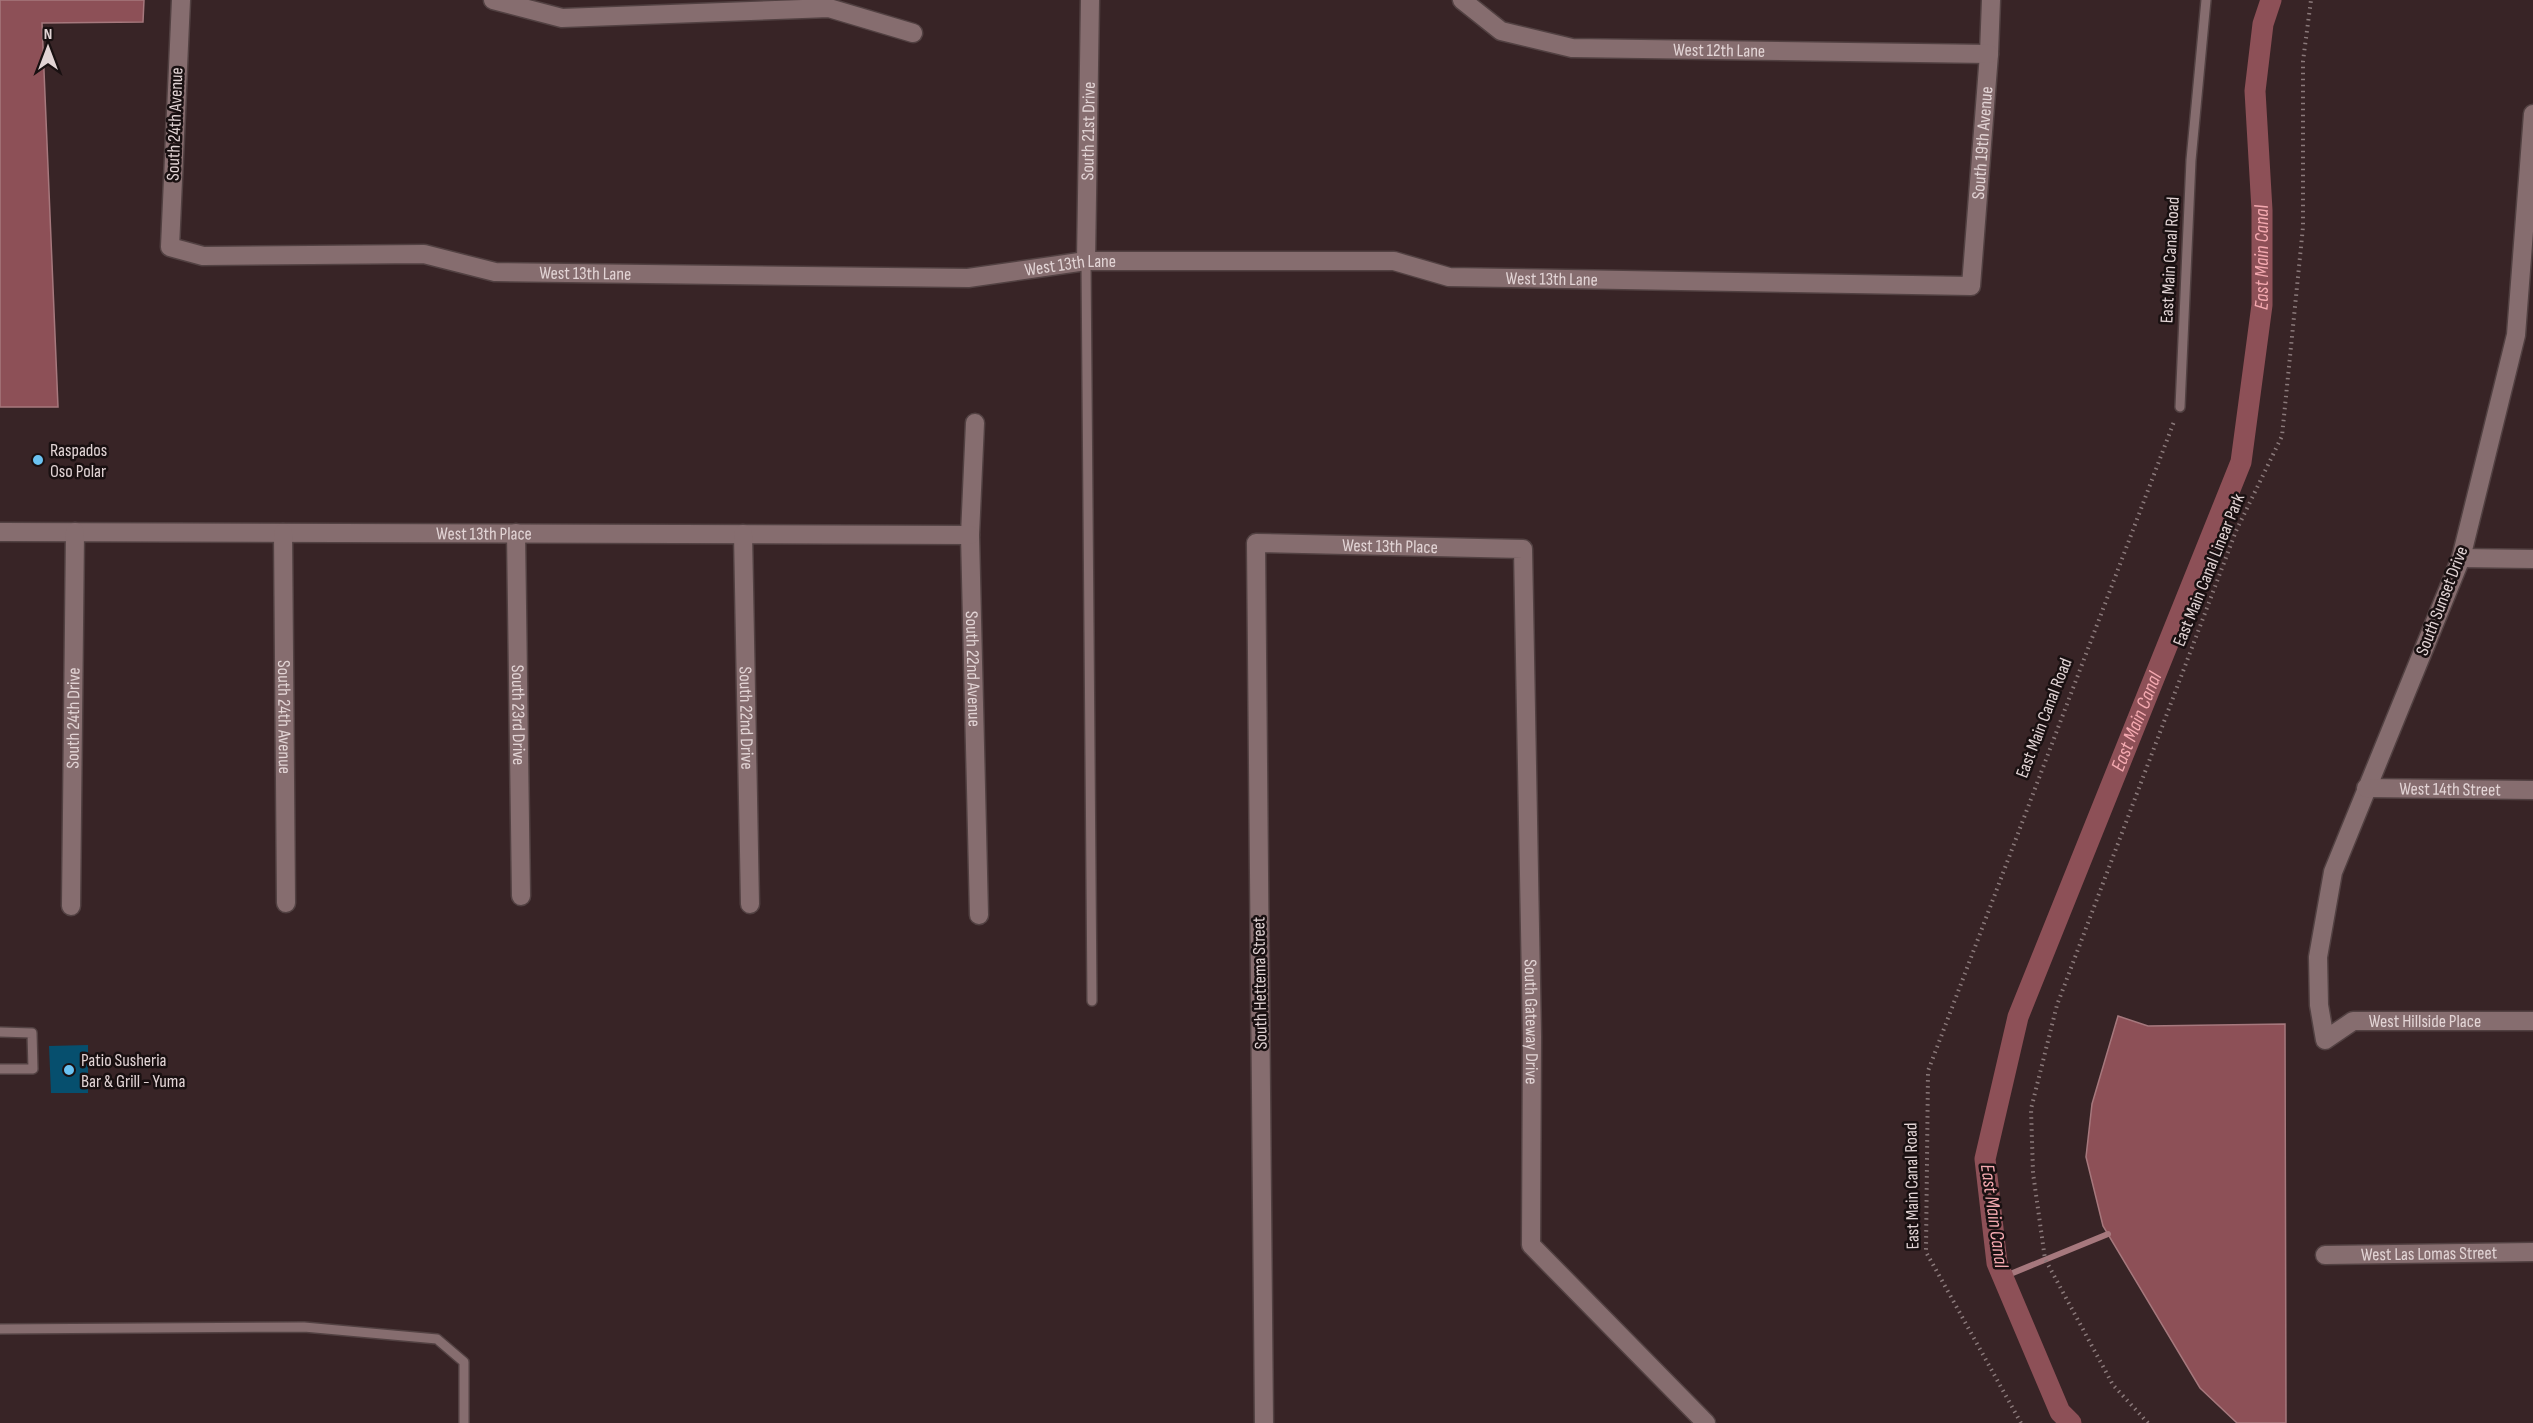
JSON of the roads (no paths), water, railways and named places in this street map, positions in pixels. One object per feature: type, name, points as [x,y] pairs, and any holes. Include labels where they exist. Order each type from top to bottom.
[{"type":"street","name":"South 24th Avenue","points":[[170,247],[181,0]]},
{"type":"street","points":[[493,0],[562,18],[829,8],[913,33]]},
{"type":"street","name":"South 21st Drive","points":[[1086,261],[1090,0]]},
{"type":"street","name":"West 12th Lane","points":[[1462,0],[1501,31],[1572,48],[1989,54]]},
{"type":"street","name":"South 19th Avenue","points":[[1971,285],[1991,0]]},
{"type":"street","name":"South Sunset Drive","points":[[2325,1040],[2319,1005],[2318,957],[2333,872],[2461,558],[2524,335],[2533,114]]},
{"type":"street","name":"West 13th Lane","points":[[170,247],[203,256],[424,254],[495,272],[968,278],[1086,261],[1394,261],[1449,277],[1971,285]]},
{"type":"street","name":"South 22nd Avenue","points":[[975,423],[970,535],[979,915]]},
{"type":"street","name":"West 13th Place","points":[[0,532],[970,535]]},
{"type":"street","name":"South 24th Drive","points":[[71,906],[75,532]]},
{"type":"street","name":"South 24th Avenue","points":[[283,533],[286,903]]},
{"type":"street","name":"South 23rd Drive","points":[[516,533],[521,896]]},
{"type":"street","name":"South 22nd Drive","points":[[743,534],[750,904]]},
{"type":"street","name":"West 13th Place","points":[[1256,543],[1523,549]]},
{"type":"street","name":"South Hettema Street","points":[[1256,543],[1264,1423]]},
{"type":"street","name":"South Gateway Drive","points":[[1523,549],[1532,1037],[1531,1245],[1706,1423]]},
{"type":"street","points":[[2461,558],[2533,559]]},
{"type":"street","name":"West 14th Street","points":[[2366,788],[2533,790]]},
{"type":"street","name":"West Hillside Place","points":[[2325,1040],[2353,1021],[2533,1021]]},
{"type":"street","name":"West Las Lomas Street","points":[[2325,1255],[2533,1252]]},
{"type":"lane","name":"East Main Canal Road","points":[[2180,407],[2191,160],[2206,0]]},
{"type":"lane","points":[[1086,261],[1092,1001]]},
{"type":"lane","points":[[0,1032],[33,1033],[33,1069],[0,1069]]},
{"type":"lane","points":[[0,1329],[304,1327],[437,1339],[464,1362],[464,1423]]},
{"type":"waterway","name":"East Main Canal","points":[[2071,1423],[2060,1412],[1997,1263],[1985,1159],[2018,1017],[2241,462],[2262,305],[2262,210],[2255,91],[2263,24],[2271,0]]},
{"type":"waterway","points":[[2003,1277],[2108,1234]]},
{"type":"place","name":"Raspados Oso Polar","points":[[38,460]]},
{"type":"place","name":"Patio Susheria Bar & Grill - Yuma","points":[[69,1070]]}]
